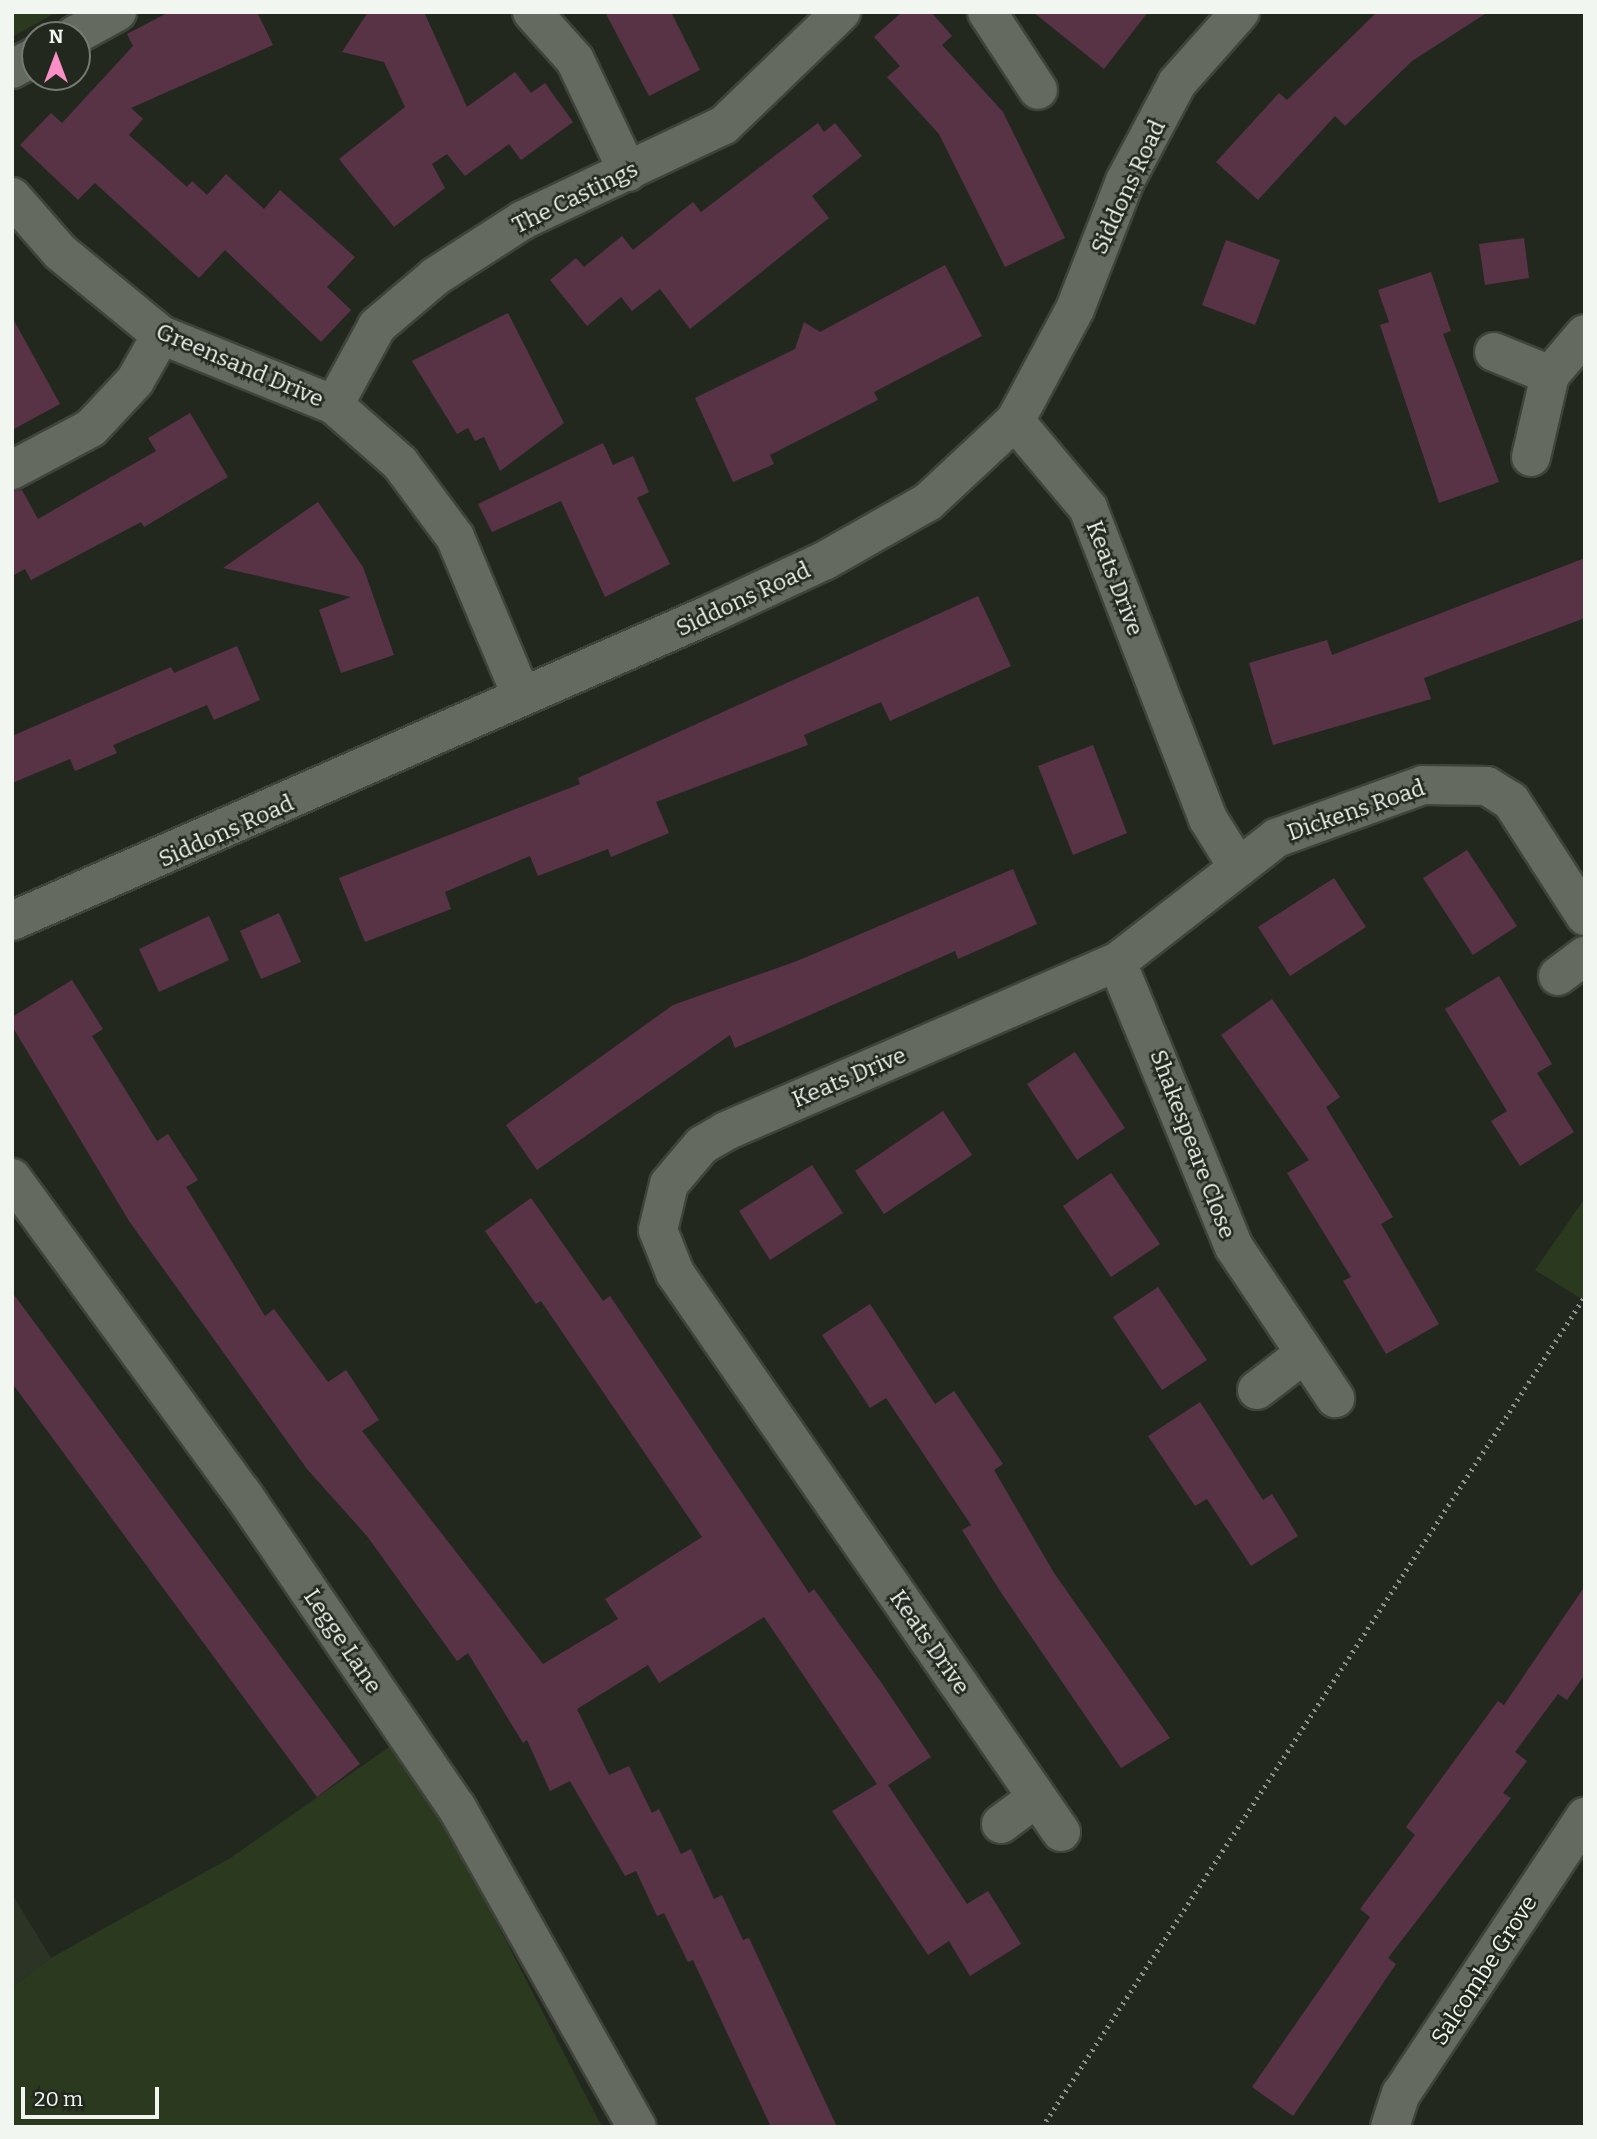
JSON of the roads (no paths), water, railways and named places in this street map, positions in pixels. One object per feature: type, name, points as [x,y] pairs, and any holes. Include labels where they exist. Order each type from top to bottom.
[{"type":"street","points":[[91,26],[117,12]]},
{"type":"street","points":[[532,12],[575,60],[628,172]]},
{"type":"street","name":"The Castings","points":[[334,405],[377,326],[436,276],[523,220],[724,125],[841,12]]},
{"type":"street","points":[[988,12],[1038,90]]},
{"type":"street","name":"Siddons Road","points":[[12,920],[522,697],[824,561],[928,502],[1015,421],[1075,309],[1125,181],[1177,83],[1240,12]]},
{"type":"street","name":"Greensand Drive","points":[[12,197],[60,252],[161,335],[334,405],[400,463],[455,537],[522,697]]},
{"type":"street","points":[[1531,457],[1550,374],[1585,334]]},
{"type":"street","points":[[12,470],[91,428],[135,382],[161,335]]},
{"type":"street","points":[[1494,352],[1550,374]]},
{"type":"street","name":"Keats Drive","points":[[1015,421],[1088,508],[1208,820],[1236,864],[1117,962],[726,1131],[683,1164],[660,1206],[658,1230],[675,1273],[1061,1832]]},
{"type":"street","name":"Dickens Road","points":[[1236,864],[1305,826],[1423,785],[1457,781],[1487,786],[1511,801],[1585,916]]},
{"type":"street","name":"Shakespeare Close","points":[[1117,962],[1207,1191],[1234,1247],[1335,1398]]},
{"type":"street","name":"Legge Lane","points":[[12,1178],[242,1493],[457,1808],[637,2127]]},
{"type":"street","points":[[1257,1390],[1304,1354]]},
{"type":"street","points":[[1001,1824],[1037,1798]]},
{"type":"street","name":"Salcombe Grove","points":[[1390,2127],[1401,2094],[1585,1817]]}]
